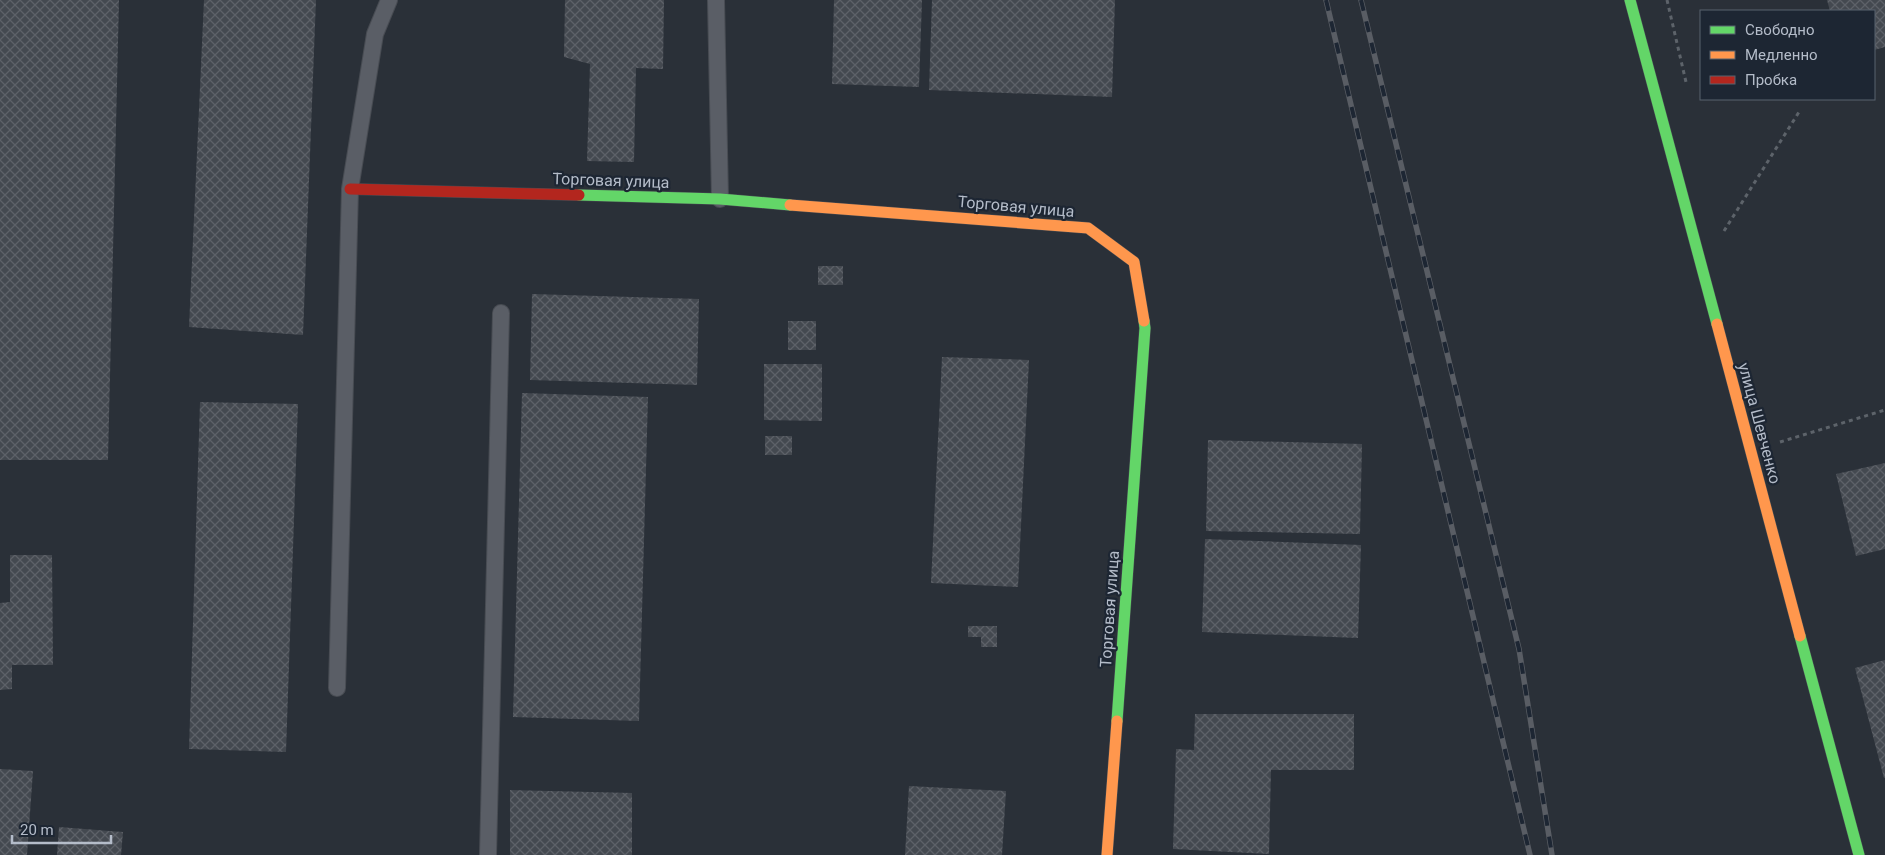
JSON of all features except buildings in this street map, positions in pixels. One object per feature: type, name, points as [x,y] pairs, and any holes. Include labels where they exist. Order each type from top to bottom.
[{"type":"street","name":"улица Шевченко","points":[[1630,0],[1859,855]]},
{"type":"street","name":"Торговая улица","points":[[350,189],[720,199],[1088,228],[1134,262],[1145,328],[1107,855]]},
{"type":"lane","points":[[337,688],[350,189],[375,34],[390,0]]},
{"type":"lane","points":[[716,0],[720,199]]},
{"type":"lane","points":[[488,855],[501,313]]},
{"type":"path","points":[[1723,233],[1799,112]]},
{"type":"path","points":[[1777,442],[1885,410]]},
{"type":"railway","points":[[1326,0],[1530,855]]},
{"type":"railway","points":[[1361,0],[1519,649],[1552,855]]},
{"type":"traffic: fast","points":[[1630,0],[1717,324]]},
{"type":"traffic: fast","points":[[579,195],[720,199],[790,205]]},
{"type":"traffic: fast","points":[[1117,721],[1144,321]]},
{"type":"traffic: fast","points":[[1800,636],[1859,855]]},
{"type":"traffic: slow","points":[[790,205],[1088,228],[1134,262],[1144,321]]},
{"type":"traffic: slow","points":[[1717,324],[1800,636]]},
{"type":"traffic: slow","points":[[1107,855],[1117,721]]},
{"type":"traffic: jam","points":[[350,189],[579,195]]}]
